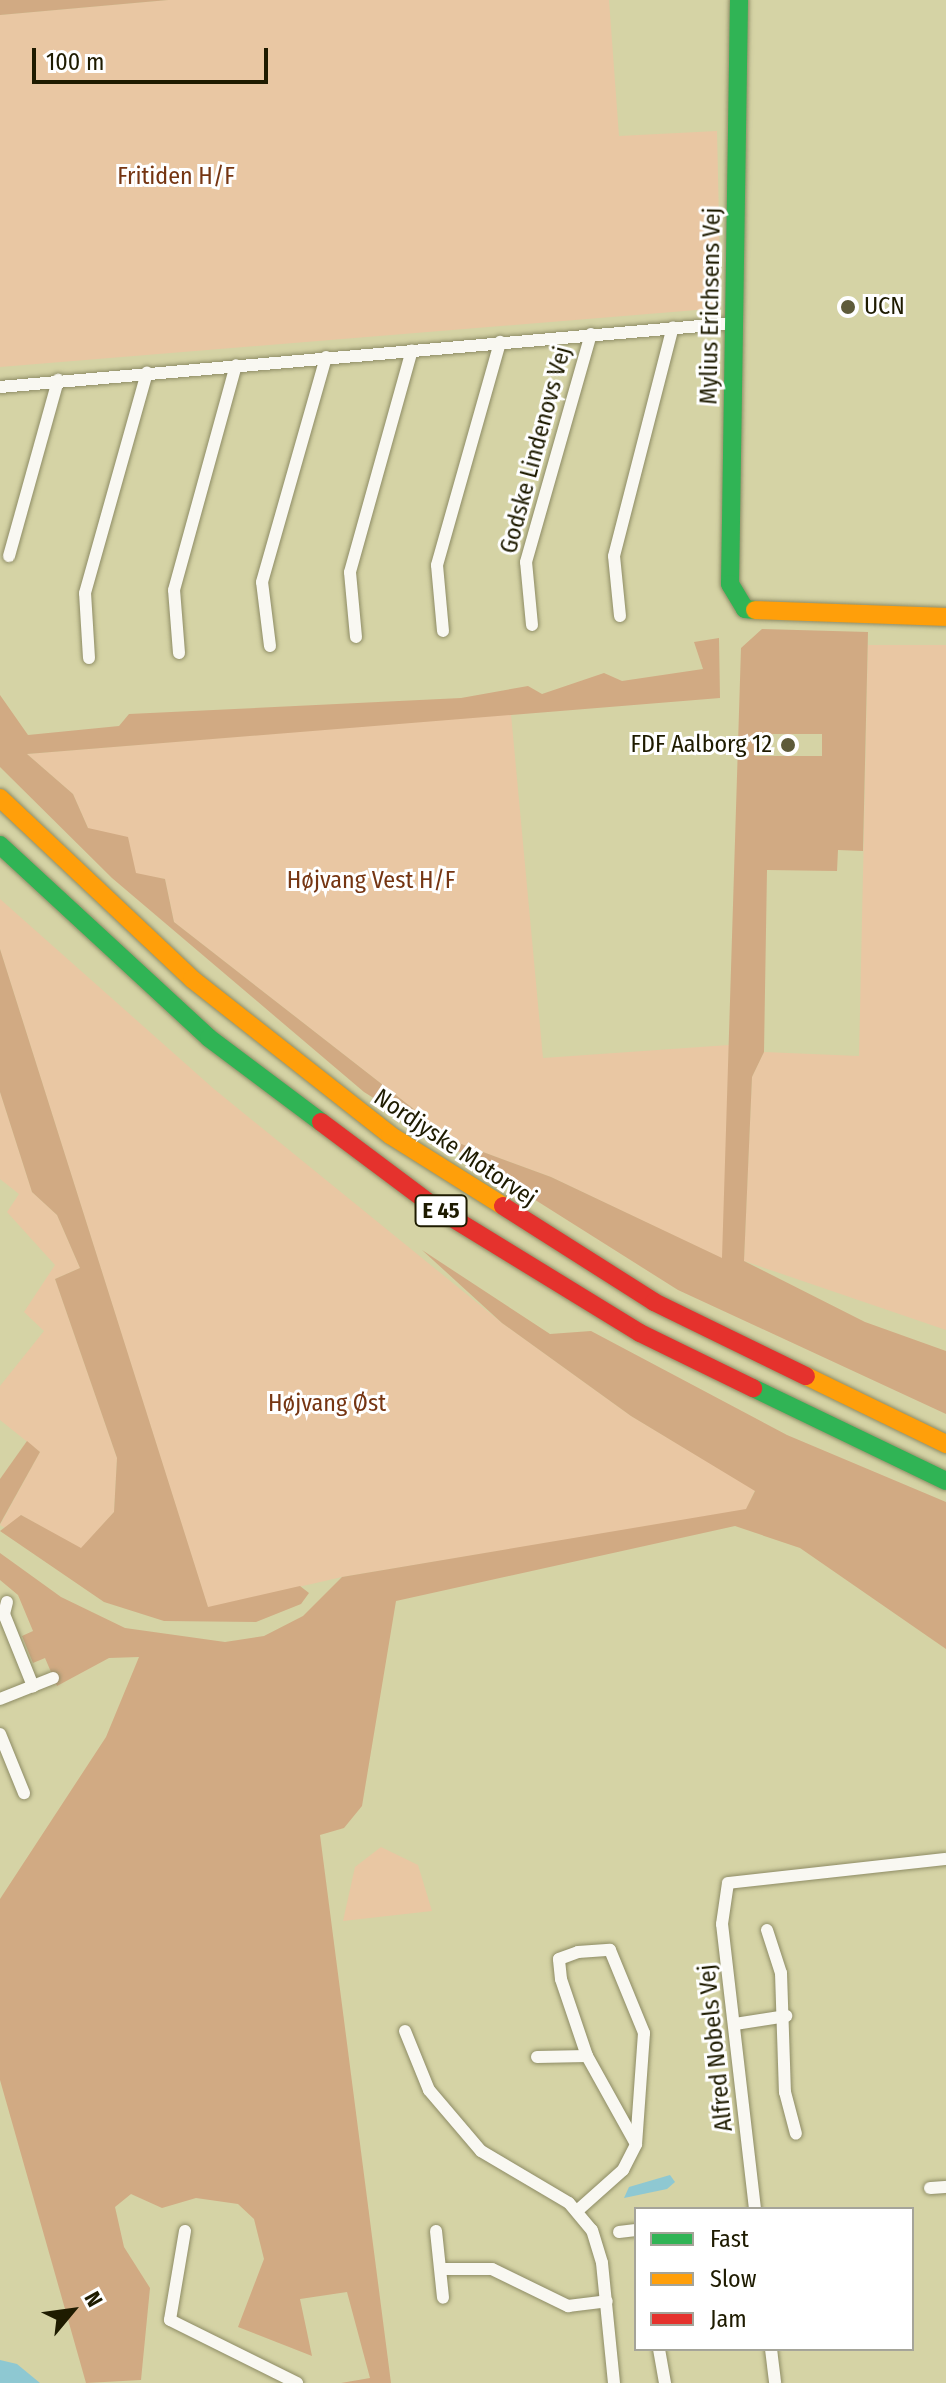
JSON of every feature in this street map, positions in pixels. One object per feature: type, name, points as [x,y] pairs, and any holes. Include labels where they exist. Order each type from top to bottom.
[{"type":"main road","name":"Mylius Erichsens Vej","points":[[739,0],[730,584],[745,609],[946,617]]},
{"type":"main road","name":"Nordjyske Motorvej","points":[[0,798],[192,979],[390,1135],[592,1267],[858,1405],[946,1444]]},
{"type":"main road","name":"E 45","points":[[0,845],[209,1038],[436,1208],[640,1333],[946,1481]]},
{"type":"main road","points":[[858,1405],[946,1435]]},
{"type":"street","name":"Godske Lindenovs Vej","points":[[0,387],[735,323]]},
{"type":"street","points":[[620,616],[614,556],[673,327]]},
{"type":"street","name":"Godske Lindenovs Vej","points":[[532,625],[526,562],[591,334]]},
{"type":"street","points":[[443,631],[437,565],[500,342]]},
{"type":"street","points":[[356,637],[350,572],[412,350]]},
{"type":"street","points":[[270,646],[262,582],[326,357]]},
{"type":"street","points":[[179,653],[174,590],[236,365]]},
{"type":"street","points":[[89,658],[85,593],[147,373]]},
{"type":"street","points":[[9,556],[58,380]]},
{"type":"street","points":[[7,1602],[4,1614],[33,1686]]},
{"type":"street","points":[[0,1699],[53,1678]]},
{"type":"street","points":[[0,1734],[24,1793]]},
{"type":"street","name":"Alfred Nobels Vej","points":[[755,2207],[722,1924],[728,1883],[946,1859]]},
{"type":"street","points":[[767,1930],[786,2016],[785,2092],[796,2134]]},
{"type":"street","points":[[577,2211],[623,2170],[636,2144],[644,2033],[610,1950],[559,1959],[587,2056],[636,2144]]},
{"type":"street","points":[[735,2024],[786,2016]]},
{"type":"street","points":[[405,2031],[429,2090],[481,2151],[577,2211],[597,2242],[607,2301],[614,2383]]},
{"type":"street","points":[[537,2057],[587,2056]]},
{"type":"street","points":[[930,2188],[946,2187]]},
{"type":"street","points":[[619,2232],[634,2230]]},
{"type":"street","points":[[185,2231],[170,2320],[297,2383]]},
{"type":"street","points":[[436,2231],[443,2269],[443,2298]]},
{"type":"street","points":[[443,2269],[492,2269],[568,2306],[607,2301]]},
{"type":"street","points":[[659,2351],[665,2383]]},
{"type":"street","points":[[771,2351],[775,2383]]},
{"type":"green space","name":"Fritiden H/F","points":[[168,0],[609,0],[619,136],[717,131],[721,308],[0,367],[0,15]]},
{"type":"green space","points":[[868,645],[946,645],[946,1330],[744,1261],[752,1077],[764,1052],[859,1056]]},
{"type":"green space","name":"Højvang Vest H/F","points":[[511,714],[543,1058],[729,1045],[723,1259],[551,1177],[456,1142],[174,922],[165,879],[136,874],[88,828],[73,794],[27,754]]},
{"type":"green space","name":"Højvang Øst","points":[[0,899],[214,1089],[502,1323],[631,1416],[755,1490],[746,1510],[342,1577],[208,1608],[0,949]]},
{"type":"green space","points":[[0,1092],[32,1192],[57,1215],[80,1268],[55,1279],[117,1458],[114,1512],[81,1549],[21,1515],[7,1529],[0,1525],[40,1452],[0,1420],[0,1386],[44,1331],[24,1312],[55,1265],[7,1212],[19,1194],[0,1179]]},
{"type":"green space","points":[[381,1847],[418,1865],[432,1911],[343,1921],[355,1867]]},
{"type":"shaded area","points":[[0,0],[168,0],[0,15]]},
{"type":"shaded area","points":[[762,629],[868,632],[863,851],[838,850],[837,871],[767,870],[764,1052],[752,1077],[744,1261],[865,1322],[946,1351],[946,1414],[678,1290],[364,1092],[112,878],[0,767],[0,695],[28,735],[119,726],[129,714],[461,698],[528,686],[542,694],[604,673],[622,681],[703,669],[694,642],[719,638],[720,698],[27,754],[73,794],[88,828],[128,837],[136,873],[165,879],[174,922],[456,1142],[551,1177],[722,1258],[741,648]],"holes":[[[754,734],[822,734],[822,756],[755,756]]]},
{"type":"shaded area","points":[[0,949],[208,1607],[300,1586],[309,1593],[301,1604],[256,1622],[164,1621],[104,1602],[0,1531],[21,1515],[81,1548],[114,1512],[117,1458],[55,1279],[80,1268],[57,1215],[32,1192],[0,1092]]},
{"type":"shaded area","points":[[422,1250],[550,1334],[591,1331],[787,1435],[946,1502],[946,1649],[800,1548],[735,1526],[396,1601],[362,1806],[344,1828],[320,1835],[391,2383],[341,2383],[370,2378],[347,2292],[300,2299],[312,2356],[238,2327],[264,2259],[254,2219],[238,2204],[196,2198],[162,2208],[131,2194],[115,2207],[124,2247],[150,2288],[141,2380],[86,2383],[0,2080],[0,1899],[106,1737],[139,1657],[109,1658],[57,1686],[45,1658],[33,1663],[22,1636],[33,1631],[18,1595],[0,1580],[0,1553],[61,1597],[125,1628],[225,1642],[264,1636],[303,1616],[342,1577],[746,1509],[755,1491],[631,1416],[502,1323]]},
{"type":"shaded area","points":[[27,1441],[40,1452],[0,1524],[0,1479]]},
{"type":"water","points":[[670,2175],[675,2182],[667,2189],[624,2198],[629,2187]]},
{"type":"water","points":[[0,2360],[17,2364],[40,2383],[0,2383]]},
{"type":"traffic: fast","points":[[739,0],[730,584],[745,609],[755,610]]},
{"type":"traffic: fast","points":[[0,845],[209,1038],[321,1122]]},
{"type":"traffic: fast","points":[[753,1388],[946,1481]]},
{"type":"traffic: slow","points":[[755,610],[946,617]]},
{"type":"traffic: slow","points":[[0,798],[192,979],[390,1135],[503,1206]]},
{"type":"traffic: slow","points":[[806,1376],[946,1444]]},
{"type":"traffic: jam","points":[[321,1122],[436,1208],[640,1333],[753,1388]]},
{"type":"traffic: jam","points":[[503,1206],[654,1302],[806,1376]]},
{"type":"place","name":"UCN","points":[[848,307]]},
{"type":"place","name":"FDF Aalborg 12","points":[[788,745]]}]
